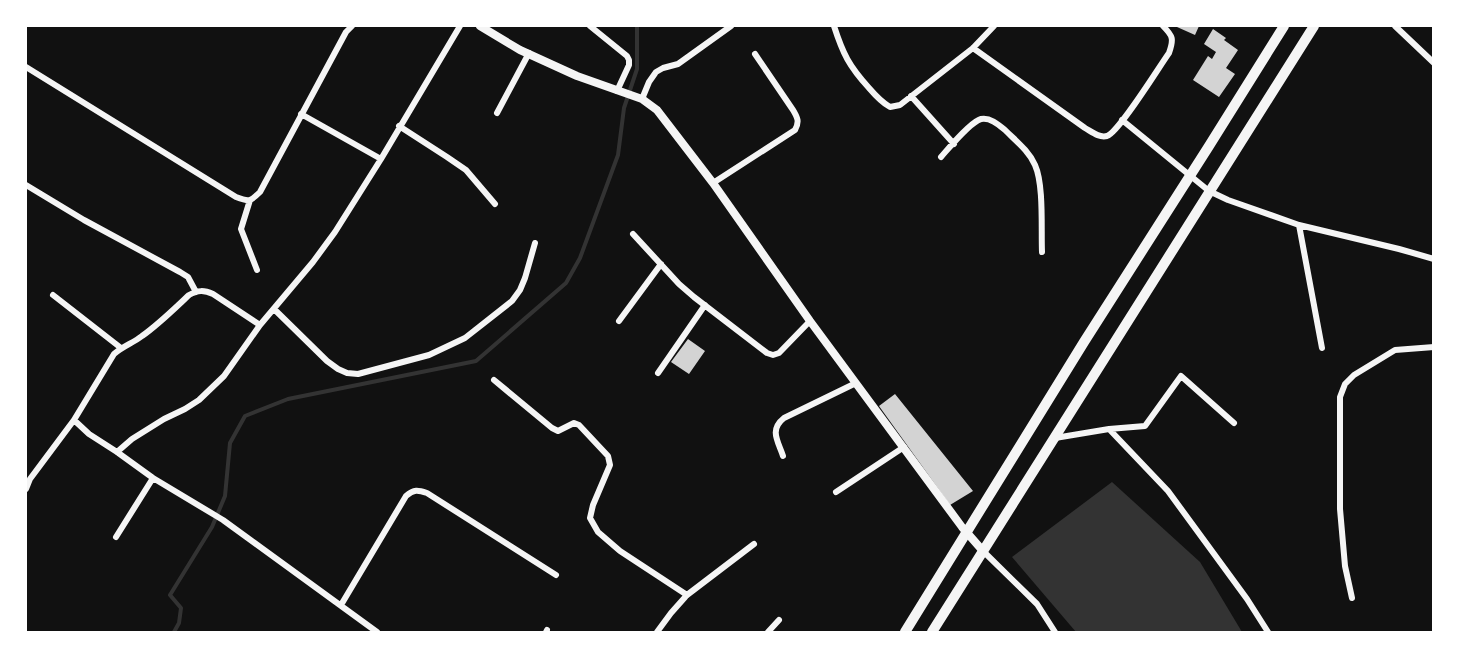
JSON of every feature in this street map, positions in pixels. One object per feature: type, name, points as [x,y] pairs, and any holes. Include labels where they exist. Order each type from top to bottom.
[{"type":"main road","points":[[905,633],[1084,342],[1284,26]]},
{"type":"main road","points":[[932,633],[1314,26]]},
{"type":"street","points":[[26,67],[236,197],[247,201],[260,192],[346,32],[352,26]]},
{"type":"street","points":[[117,452],[132,439],[199,400],[224,376],[260,325],[313,262],[329,239],[381,159],[460,26]]},
{"type":"street","points":[[480,26],[577,76],[639,98],[657,110],[713,183],[810,321],[966,533],[1037,604],[1054,633]]},
{"type":"street","points":[[590,26],[629,60],[620,91]]},
{"type":"street","points":[[639,98],[656,72],[678,64],[731,26]]},
{"type":"street","points":[[834,26],[842,51],[855,74],[884,104],[890,107],[900,105],[973,48],[994,26]]},
{"type":"street","points":[[973,48],[1097,135],[1105,136],[1111,133],[1122,120],[1169,53],[1173,43],[1171,34],[1163,26]]},
{"type":"street","points":[[1395,26],[1434,63]]},
{"type":"street","points":[[497,113],[529,53]]},
{"type":"street","points":[[713,183],[795,130],[798,125],[798,119],[793,110],[755,54]]},
{"type":"street","points":[[911,96],[954,144]]},
{"type":"street","points":[[301,114],[381,159]]},
{"type":"street","points":[[941,157],[968,128],[980,119],[988,119],[999,125],[1029,155],[1036,166],[1040,185],[1042,252]]},
{"type":"street","points":[[1122,120],[1209,191],[1228,200],[1299,225],[1434,259]]},
{"type":"street","points":[[399,126],[466,170],[495,204]]},
{"type":"street","points":[[26,186],[180,272],[188,277],[196,292]]},
{"type":"street","points":[[250,200],[241,229],[257,270]]},
{"type":"street","points":[[1299,225],[1322,348]]},
{"type":"street","points":[[633,234],[679,284],[761,349],[773,355],[779,352],[810,321]]},
{"type":"street","points":[[274,309],[327,361],[347,373],[358,374],[429,355],[465,338],[512,301],[525,278],[535,243]]},
{"type":"street","points":[[619,321],[661,264]]},
{"type":"street","points":[[26,489],[30,479],[74,420],[114,354],[141,337],[189,295],[205,291],[213,294],[260,325]]},
{"type":"street","points":[[53,294],[121,348]]},
{"type":"street","points":[[658,373],[705,305]]},
{"type":"street","points":[[1352,598],[1344,560],[1340,509],[1340,397],[1345,384],[1354,375],[1395,350],[1434,346]]},
{"type":"street","points":[[1054,438],[1145,426],[1181,376],[1234,423]]},
{"type":"street","points":[[494,380],[552,428],[558,431],[574,423],[579,425],[608,456],[610,465],[593,504],[590,518],[598,532],[620,551],[687,595]]},
{"type":"street","points":[[783,456],[775,434],[778,423],[856,383]]},
{"type":"street","points":[[74,420],[89,434],[153,478],[223,520],[378,633]]},
{"type":"street","points":[[1109,429],[1168,491],[1247,599],[1268,633]]},
{"type":"street","points":[[836,492],[904,447]]},
{"type":"street","points":[[116,537],[153,478]]},
{"type":"street","points":[[341,605],[406,496],[412,491],[419,490],[556,575]]},
{"type":"street","points":[[657,633],[687,595],[754,544]]},
{"type":"street","points":[[768,633],[779,620]]},
{"type":"shaded area","points":[[1112,482],[1200,562],[1242,632],[1076,632],[1012,557]]},
{"type":"building","points":[[1178,26],[1199,26],[1195,35]]},
{"type":"building","points":[[1213,29],[1238,50],[1226,68],[1235,74],[1219,97],[1193,80],[1208,56],[1212,59],[1216,52],[1204,44]]},
{"type":"building","points":[[688,339],[705,351],[689,374],[671,362]]},
{"type":"building","points":[[895,394],[973,491],[950,505],[879,406]]},
{"type":"waterway","points":[[174,632],[179,623],[181,608],[170,595],[212,527],[225,496],[230,443],[245,416],[288,399],[476,361],[566,283],[580,258],[618,155],[624,108],[637,69],[637,26]]}]
